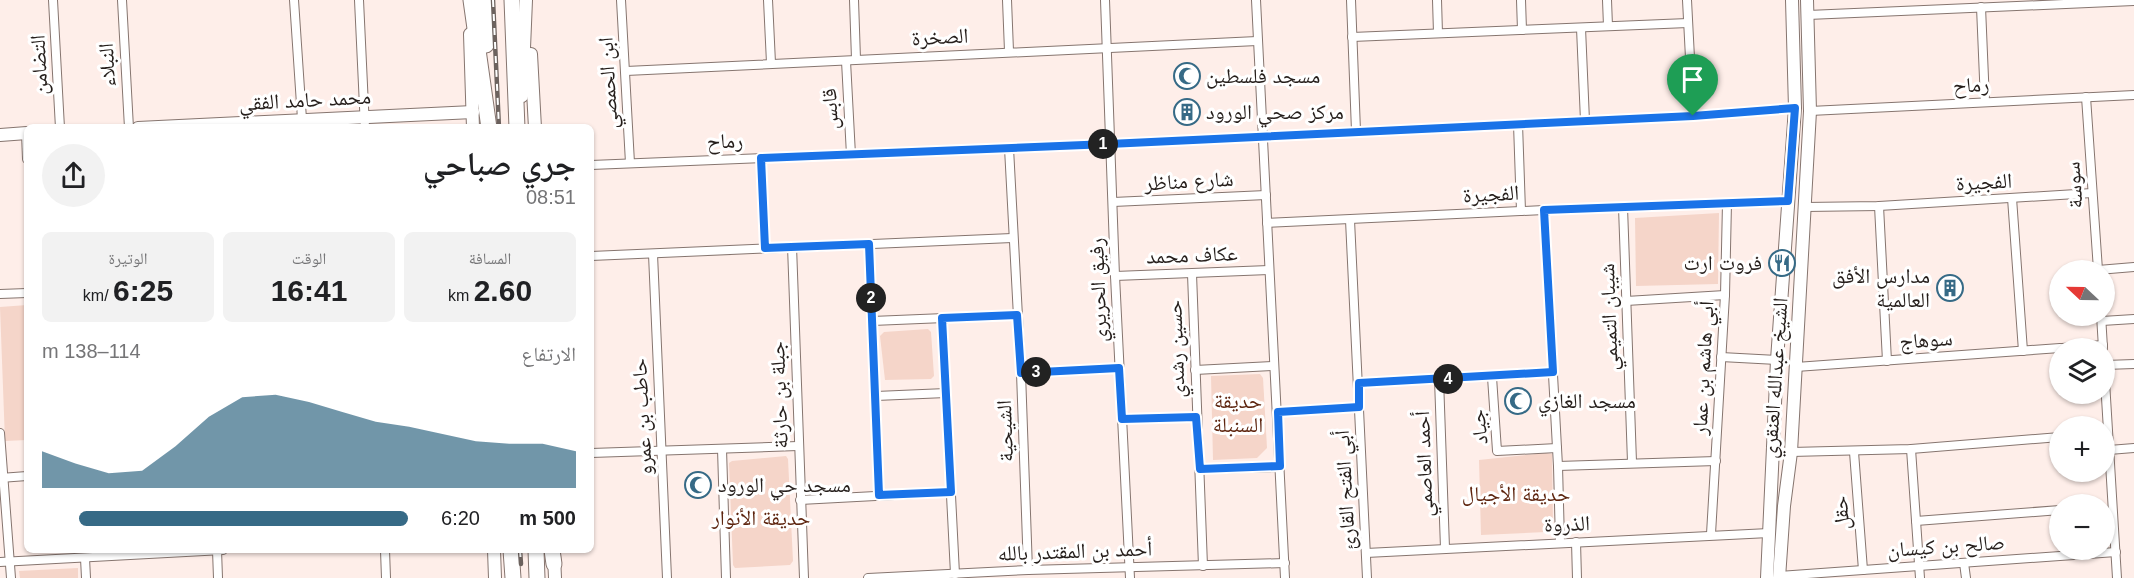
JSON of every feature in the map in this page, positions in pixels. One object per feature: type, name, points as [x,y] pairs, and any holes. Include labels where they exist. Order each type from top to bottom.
[{"type":"highway","points":[[470,0],[489,124]]},
{"type":"highway","points":[[484,0],[490,124]]},
{"type":"highway","points":[[512,0],[518,124]]},
{"type":"highway","points":[[511,553],[513,578]]},
{"type":"highway","points":[[536,553],[537,578]]},
{"type":"street","name":"التضامن","points":[[53,0],[60,124]]},
{"type":"street","name":"النبلاء","points":[[122,0],[129,124]]},
{"type":"street","points":[[294,0],[302,119]]},
{"type":"street","points":[[359,0],[365,122]]},
{"type":"street","points":[[470,0],[473,124]]},
{"type":"street","points":[[518,124],[527,0]]},
{"type":"street","points":[[527,0],[535,124]]},
{"type":"street","name":"ابن الحمصي","points":[[621,0],[630,163]]},
{"type":"street","points":[[768,0],[771,63]]},
{"type":"street","name":"قابس","points":[[851,155],[851,60],[854,0]]},
{"type":"street","points":[[1007,0],[1009,51]]},
{"type":"street","name":"رفيق الحريري","points":[[1105,0],[1109,144],[1130,578]]},
{"type":"street","points":[[1256,0],[1286,578]]},
{"type":"street","points":[[1351,0],[1356,131]]},
{"type":"street","points":[[1437,0],[1438,33]]},
{"type":"street","points":[[1521,0],[1522,30]]},
{"type":"street","points":[[1607,0],[1608,26]]},
{"type":"street","points":[[1687,0],[1693,116]]},
{"type":"street","name":"الشيخ عبدالله العنقري","points":[[1775,577],[1771,489],[1777,360],[1795,108],[1792,0]]},
{"type":"street","name":"الشيخ عبدالله العنقري","points":[[1773,529],[1786,487],[1791,452],[1810,111],[1807,0]]},
{"type":"street","points":[[1908,0],[1908,10]]},
{"type":"street","points":[[1808,15],[1981,7],[2014,3],[2134,1]]},
{"type":"street","points":[[1981,7],[1985,102]]},
{"type":"street","points":[[1352,37],[1688,23]]},
{"type":"street","points":[[1581,28],[1585,120]]},
{"type":"street","name":"الصخرة","points":[[626,71],[1257,41]]},
{"type":"street","name":"رماح","points":[[1810,111],[2134,95]]},
{"type":"street","name":"سوسة","points":[[2086,97],[2097,260]]},
{"type":"street","name":"رماح","points":[[594,165],[1109,144],[1693,116],[1795,108]]},
{"type":"street","name":"محمد حامد الفقي","points":[[284,124],[302,119],[365,122],[473,112]]},
{"type":"street","points":[[1518,124],[1521,211]]},
{"type":"street","points":[[0,135],[24,133]]},
{"type":"street","name":"الشيحية","points":[[1009,148],[1021,373],[1028,570]]},
{"type":"street","points":[[761,158],[765,248]]},
{"type":"street","name":"الفجيرة","points":[[1805,207],[1879,206],[2092,193]]},
{"type":"street","name":"شارع مناظر","points":[[1113,202],[1266,195]]},
{"type":"street","points":[[2012,198],[2023,351]]},
{"type":"street","name":"الفجيرة","points":[[1267,223],[1788,201]]},
{"type":"street","name":"أبي هاشم بن عمار","points":[[1711,534],[1725,296],[1727,203]]},
{"type":"street","points":[[1879,206],[1887,361]]},
{"type":"street","name":"شيبان التميمي","points":[[1623,207],[1632,462]]},
{"type":"street","points":[[1544,210],[1560,542]]},
{"type":"street","name":"أبي الفتح القارئ","points":[[1350,220],[1367,578]]},
{"type":"street","points":[[594,256],[1012,238]]},
{"type":"street","points":[[869,244],[879,495]]},
{"type":"street","name":"جبلة بن حارثة","points":[[792,246],[804,578]]},
{"type":"street","name":"حاطب بن عمرو","points":[[652,254],[667,578]]},
{"type":"street","points":[[2115,269],[2134,267]]},
{"type":"street","name":"عكاف محمد","points":[[1115,276],[1269,270]]},
{"type":"street","name":"حسين رشدي","points":[[1192,274],[1203,566]]},
{"type":"street","points":[[0,294],[24,292]]},
{"type":"street","points":[[1626,301],[1725,296]]},
{"type":"street","points":[[872,321],[1017,315]]},
{"type":"street","points":[[942,318],[955,574]]},
{"type":"street","points":[[2115,318],[2134,319]]},
{"type":"street","name":"سوهاج","points":[[1796,367],[2049,349]]},
{"type":"street","points":[[1721,357],[1777,360]]},
{"type":"street","points":[[2115,365],[2134,364]]},
{"type":"street","points":[[1195,369],[1274,366]]},
{"type":"street","points":[[1021,373],[1119,368]]},
{"type":"street","points":[[1359,383],[1553,372]]},
{"type":"street","name":"جياد","points":[[1492,377],[1497,451],[1557,448]]},
{"type":"street","name":"أحمد العاصمي","points":[[1438,379],[1445,548]]},
{"type":"street","points":[[876,396],[946,393]]},
{"type":"street","points":[[1278,412],[1359,407]]},
{"type":"street","points":[[1122,419],[1196,417]]},
{"type":"street","points":[[0,433],[5,562],[11,578]]},
{"type":"street","points":[[1791,452],[1911,449],[2049,438]]},
{"type":"street","points":[[594,453],[798,446]]},
{"type":"street","points":[[2115,450],[2134,448]]},
{"type":"street","points":[[722,449],[726,578]]},
{"type":"street","points":[[1911,449],[1920,578]]},
{"type":"street","name":"حقل","points":[[1854,452],[1863,570]]},
{"type":"street","points":[[1558,466],[1716,461]]},
{"type":"street","points":[[1200,469],[1280,466]]},
{"type":"street","points":[[2,478],[24,476]]},
{"type":"street","points":[[1771,489],[1774,504],[1777,505],[1781,504],[1786,487]]},
{"type":"street","points":[[800,500],[951,492]]},
{"type":"street","points":[[1916,520],[2049,511]]},
{"type":"street","name":"الذروة","points":[[1366,553],[1773,529]]},
{"type":"street","points":[[1576,542],[1577,578]]},
{"type":"street","points":[[2115,546],[2117,578]]},
{"type":"street","name":"صالح بن كيسان","points":[[1775,577],[2116,552]]},
{"type":"street","points":[[5,562],[179,553]]},
{"type":"street","points":[[217,553],[218,578]]},
{"type":"street","points":[[386,553],[386,578]]},
{"type":"street","points":[[494,553],[495,578]]},
{"type":"street","points":[[85,558],[86,578]]},
{"type":"street","name":"أحمد بن المقتدر بالله","points":[[868,578],[1028,570],[1285,563]]},
{"type":"street","points":[[1964,563],[1965,578]]},
{"type":"green space","points":[[1719,213],[1718,284],[1636,286],[1635,218]]},
{"type":"green space","points":[[24,305],[24,440],[5,441],[0,307]]},
{"type":"green space","points":[[928,329],[931,332],[934,376],[931,379],[885,380],[880,336],[884,332]]},
{"type":"green space","name":"حديقة السنبلة","points":[[1260,374],[1263,378],[1267,448],[1257,458],[1213,460],[1211,376]]},
{"type":"green space","name":"حديقة الأجيال","points":[[1552,454],[1553,525],[1546,532],[1481,535],[1479,460]]},
{"type":"green space","name":"حديقة الأنوار","points":[[786,456],[793,561],[790,565],[735,568],[733,565],[729,463]]},
{"type":"green space","points":[[78,568],[78,578],[20,578],[19,571]]},
{"type":"railway","points":[[493,0],[499,124]]},
{"type":"railway","points":[[520,553],[521,564]]},
{"type":"place","name":"مسجد فلسطين","points":[[1187,76]]},
{"type":"place","name":"مركز صحي الورود","points":[[1187,112]]},
{"type":"place","name":"فروت ارت","points":[[1782,263]]},
{"type":"place","name":"مدارس الأفق العالمية","points":[[1950,288]]},
{"type":"place","name":"مسجد الغازي","points":[[1518,401]]},
{"type":"place","name":"مسجد حي الورود","points":[[698,485]]},
{"type":"route","points":[[1795,108],[1788,201],[1544,210],[1553,372],[1359,383],[1359,407],[1278,412],[1280,466],[1200,469],[1196,417],[1122,419],[1119,368],[1021,373],[1017,315],[942,318],[951,492],[879,495],[869,244],[765,248],[761,158],[1693,116],[1795,108]]}]
